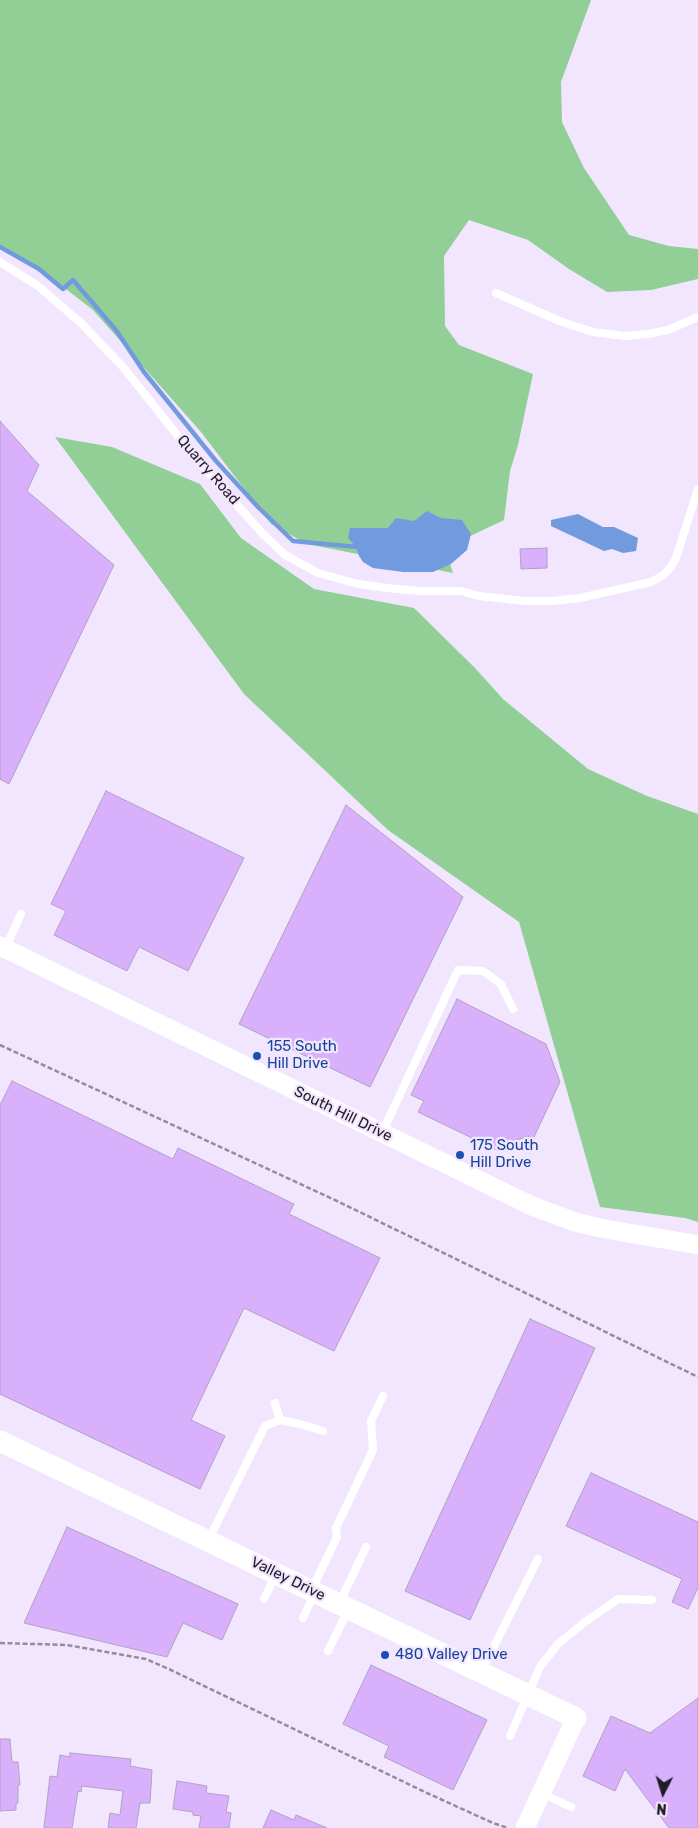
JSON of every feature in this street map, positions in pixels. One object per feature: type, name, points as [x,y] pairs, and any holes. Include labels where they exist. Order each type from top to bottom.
[{"type":"main road","name":"Valley Drive","points":[[0,1441],[576,1718]]},
{"type":"street","name":"South Hill Drive","points":[[2,947],[525,1203],[605,1229],[698,1245]]},
{"type":"street","points":[[524,1828],[576,1718]]},
{"type":"lane","name":"Quarry Road","points":[[0,262],[59,302],[102,344],[217,483],[263,534],[285,555],[318,573],[358,584],[418,591],[461,591],[500,599],[552,601],[580,598],[651,582],[662,576],[676,558],[698,489]]},
{"type":"lane","points":[[496,292],[562,322],[593,332],[625,336],[668,330],[698,317]]},
{"type":"lane","points":[[2,947],[21,914]]},
{"type":"lane","points":[[382,1133],[458,970],[483,971],[501,984],[513,1009]]},
{"type":"lane","points":[[303,1618],[337,1537],[336,1528],[373,1450],[374,1445],[370,1426],[383,1396]]},
{"type":"lane","points":[[275,1403],[280,1420]]},
{"type":"lane","points":[[208,1541],[265,1426],[280,1420],[323,1431]]},
{"type":"lane","points":[[328,1651],[366,1547]]},
{"type":"lane","points":[[481,1672],[538,1560]]},
{"type":"lane","points":[[264,1599],[276,1574]]},
{"type":"lane","points":[[510,1736],[540,1667],[558,1644],[618,1598],[652,1600]]},
{"type":"lane","points":[[541,1793],[571,1807]]},
{"type":"path","points":[[0,1045],[338,1201],[698,1377]]},
{"type":"path","points":[[0,1643],[67,1645],[146,1659],[492,1823],[508,1828]]},
{"type":"green space","points":[[0,0],[591,0],[561,82],[562,122],[584,168],[629,235],[669,246],[698,249],[698,279],[651,290],[607,292],[569,269],[528,240],[469,220],[444,256],[445,326],[459,345],[533,374],[518,445],[510,471],[504,520],[445,548],[453,573],[307,544],[271,524],[201,432],[93,310],[36,266],[0,248]]},
{"type":"green space","points":[[55,437],[112,447],[200,484],[241,538],[314,589],[414,608],[475,668],[503,699],[588,769],[647,796],[698,814],[698,1222],[685,1218],[600,1207],[519,922],[388,830],[244,694]]},
{"type":"water","points":[[427,511],[441,518],[462,520],[471,534],[467,550],[451,564],[433,572],[403,572],[373,568],[363,562],[356,547],[348,538],[350,528],[388,528],[396,518],[414,521]]},
{"type":"water","points":[[578,514],[603,527],[614,527],[638,538],[636,551],[623,553],[612,549],[604,551],[551,526],[551,520]]},
{"type":"building","points":[[0,421],[39,465],[27,491],[114,565],[9,784],[0,779]]},
{"type":"building","points":[[547,548],[547,568],[521,569],[520,549]]},
{"type":"building","points":[[106,791],[244,858],[188,971],[139,947],[127,971],[54,935],[66,911],[51,904]]},
{"type":"building","points":[[346,805],[463,897],[370,1087],[239,1024]]},
{"type":"building","points":[[457,999],[546,1044],[560,1082],[533,1139],[528,1136],[501,1146],[499,1151],[418,1112],[424,1101],[411,1095]]},
{"type":"building","points":[[12,1081],[173,1159],[178,1148],[294,1204],[289,1214],[380,1258],[334,1351],[244,1308],[191,1420],[225,1436],[200,1489],[0,1394],[0,1105]]},
{"type":"building","points":[[530,1319],[595,1348],[470,1620],[405,1591]]},
{"type":"building","points":[[591,1473],[698,1522],[698,1588],[688,1609],[672,1602],[682,1579],[566,1526]]},
{"type":"building","points":[[67,1527],[238,1604],[222,1640],[183,1623],[167,1657],[24,1623]]},
{"type":"building","points":[[371,1665],[487,1720],[453,1790],[384,1757],[389,1746],[343,1724]]},
{"type":"building","points":[[698,1698],[698,1828],[669,1828],[625,1769],[615,1791],[583,1776],[611,1716],[650,1733]]},
{"type":"building","points":[[0,1739],[10,1739],[12,1762],[18,1762],[20,1785],[18,1785],[16,1810],[0,1811]]},
{"type":"building","points":[[70,1753],[131,1759],[130,1766],[152,1770],[150,1803],[140,1803],[136,1828],[108,1828],[110,1813],[120,1815],[123,1791],[82,1786],[81,1792],[78,1791],[72,1828],[44,1828],[50,1776],[57,1777],[60,1755],[70,1757]]},
{"type":"building","points":[[177,1781],[207,1786],[206,1793],[229,1796],[226,1812],[231,1813],[229,1828],[199,1828],[201,1816],[193,1815],[193,1812],[173,1809]]},
{"type":"building","points":[[271,1810],[294,1820],[296,1815],[327,1828],[263,1828]]},
{"type":"waterway","points":[[0,247],[39,269],[63,289],[73,280],[116,330],[144,372],[216,461],[258,507],[293,541],[357,547]]},
{"type":"place","name":"155 South Hill Drive","points":[[257,1056]]},
{"type":"place","name":"175 South Hill Drive","points":[[460,1155]]},
{"type":"place","name":"480 Valley Drive","points":[[385,1655]]}]
